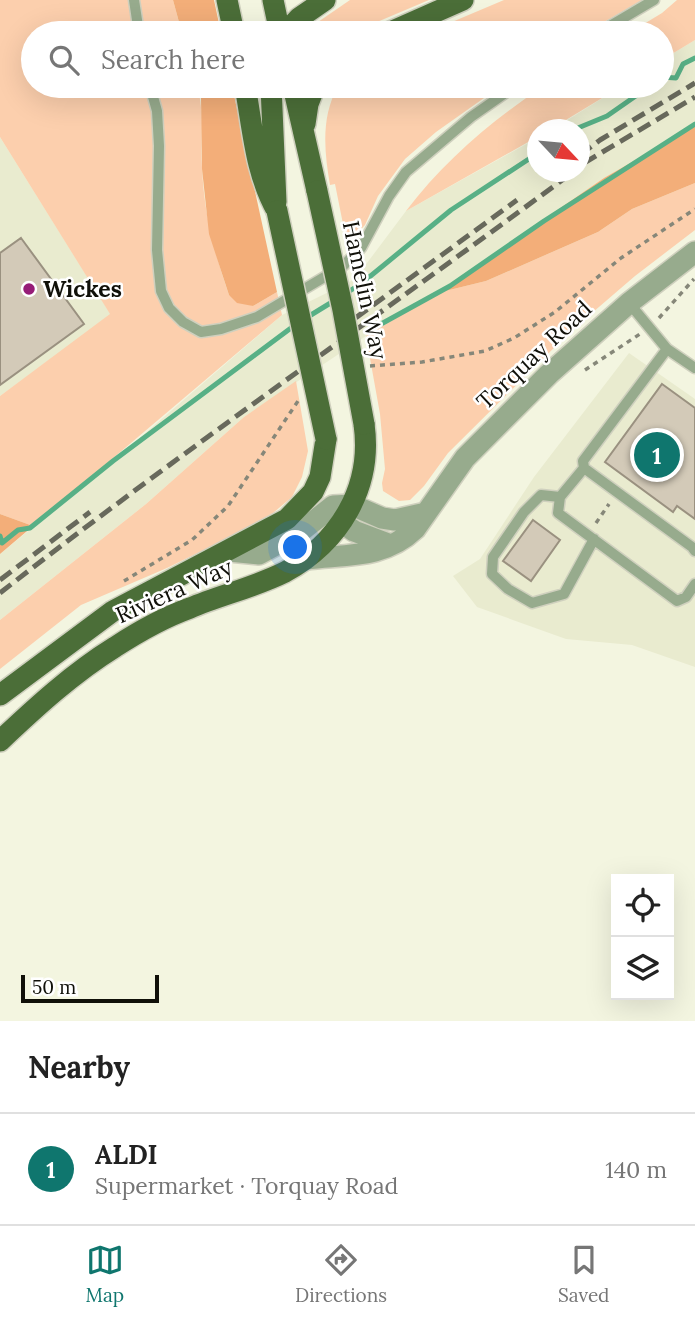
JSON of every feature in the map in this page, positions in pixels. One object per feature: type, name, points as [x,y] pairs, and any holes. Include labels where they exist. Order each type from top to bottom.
[{"type":"main road","points":[[227,0],[231,21]]},
{"type":"main road","points":[[273,0],[279,21]]},
{"type":"main road","points":[[296,21],[325,0]]},
{"type":"main road","points":[[415,21],[463,0]]},
{"type":"main road","points":[[247,98],[260,174],[277,211]]},
{"type":"main road","points":[[272,98],[277,211],[326,439],[320,477],[313,492]]},
{"type":"main road","name":"Hamelin Way","points":[[296,98],[343,310],[366,443],[363,478],[352,505],[333,517]]},
{"type":"main road","points":[[304,128],[310,98]]},
{"type":"main road","name":"Riviera Way","points":[[0,695],[113,611],[287,519],[313,492]]},
{"type":"main road","name":"Riviera Way","points":[[0,741],[69,680],[115,647],[187,609],[282,573],[306,559],[333,517]]},
{"type":"street","name":"Torquay Road","points":[[306,559],[340,555],[363,556],[405,539],[415,530],[465,458],[549,374],[629,303],[695,251]]},
{"type":"street","points":[[313,492],[333,517],[354,531],[391,545]]},
{"type":"street","points":[[352,505],[382,518],[395,520],[426,513]]},
{"type":"street","points":[[229,551],[260,554],[333,517]]},
{"type":"lane","points":[[134,0],[137,21]]},
{"type":"lane","points":[[618,21],[654,0]]},
{"type":"lane","points":[[153,98],[159,134],[157,250],[162,290],[169,308],[183,322],[201,332],[221,329],[257,317],[343,266],[361,248],[389,196],[406,172],[497,98]]},
{"type":"lane","points":[[629,303],[667,349],[695,368]]},
{"type":"lane","points":[[667,349],[583,461],[584,468],[561,497],[558,513],[677,601],[686,597],[695,584]]},
{"type":"lane","points":[[584,468],[695,551]]},
{"type":"lane","points":[[561,497],[541,495],[524,512],[493,557],[492,574],[508,589],[533,603],[564,594],[591,537]]},
{"type":"path","points":[[591,537],[617,491]]},
{"type":"shaded area","points":[[0,0],[173,0],[179,21],[21,21],[21,98],[199,98],[207,217],[229,295],[253,306],[277,292],[282,315],[33,526],[0,514],[0,396],[110,314],[0,137]]},
{"type":"shaded area","points":[[173,0],[214,0],[218,21],[179,21]]},
{"type":"shaded area","points":[[350,0],[429,0],[379,21],[319,21]]},
{"type":"shaded area","points":[[504,0],[642,0],[606,21],[454,21]]},
{"type":"shaded area","points":[[677,0],[695,0],[695,40],[674,53],[674,21],[649,21]]},
{"type":"shaded area","points":[[695,40],[695,126],[604,178],[437,293],[366,336],[244,417],[146,504],[0,620],[0,554],[113,461],[282,315],[355,279],[406,211],[527,144],[527,182],[590,182],[590,119],[569,119],[603,98],[674,98],[674,53]]},
{"type":"shaded area","points":[[201,98],[235,98],[277,292],[253,306],[237,303],[229,295],[209,234],[202,169]]},
{"type":"shaded area","points":[[333,98],[484,98],[436,132],[405,159],[378,196],[365,225],[347,244],[335,184],[330,185],[326,159],[325,134]]},
{"type":"shaded area","points":[[527,98],[602,98],[568,119],[527,119],[527,143],[406,211],[436,175],[470,142]]},
{"type":"shaded area","points":[[695,126],[695,183],[632,209],[598,232],[486,281],[437,293],[604,178]]},
{"type":"shaded area","points":[[0,137],[111,315],[0,396]]},
{"type":"shaded area","points":[[695,183],[695,230],[635,276],[571,331],[448,453],[410,500],[399,501],[383,491],[385,469],[380,414],[366,336],[437,293],[486,281],[598,232],[632,209]]},
{"type":"shaded area","points":[[629,353],[695,399],[695,667],[632,645],[566,639],[477,607],[453,576],[480,559],[534,477]]},
{"type":"shaded area","points":[[296,381],[308,451],[302,477],[292,497],[273,513],[230,537],[81,605],[0,669],[0,620],[146,504],[244,417]]},
{"type":"shaded area","points":[[0,514],[33,526],[0,554]]},
{"type":"building","name":"Wickes","points":[[21,238],[84,324],[0,385],[0,253]]},
{"type":"building","points":[[662,384],[695,408],[695,519],[677,506],[673,512],[605,462]]},
{"type":"building","points":[[533,520],[560,540],[531,581],[503,561]]},
{"type":"waterway","points":[[674,78],[683,64],[695,58]]},
{"type":"waterway","points":[[590,123],[607,116],[633,98]]},
{"type":"waterway","points":[[372,329],[450,286],[544,221],[695,124]]},
{"type":"waterway","points":[[345,294],[451,210],[527,160]]},
{"type":"waterway","points":[[306,318],[337,299]]},
{"type":"waterway","points":[[0,536],[2,543],[18,530],[30,528],[113,461],[295,325]]},
{"type":"railway","points":[[674,96],[695,83]]},
{"type":"railway","points":[[590,159],[695,97]]},
{"type":"railway","points":[[590,148],[670,98]]},
{"type":"railway","points":[[0,593],[142,485],[559,182]]},
{"type":"railway","points":[[339,330],[517,200]]},
{"type":"railway","points":[[0,580],[90,512]]},
{"type":"place","name":"Wickes","points":[[29,289]]},
{"type":"place","name":"ALDI","points":[[657,455]]}]
